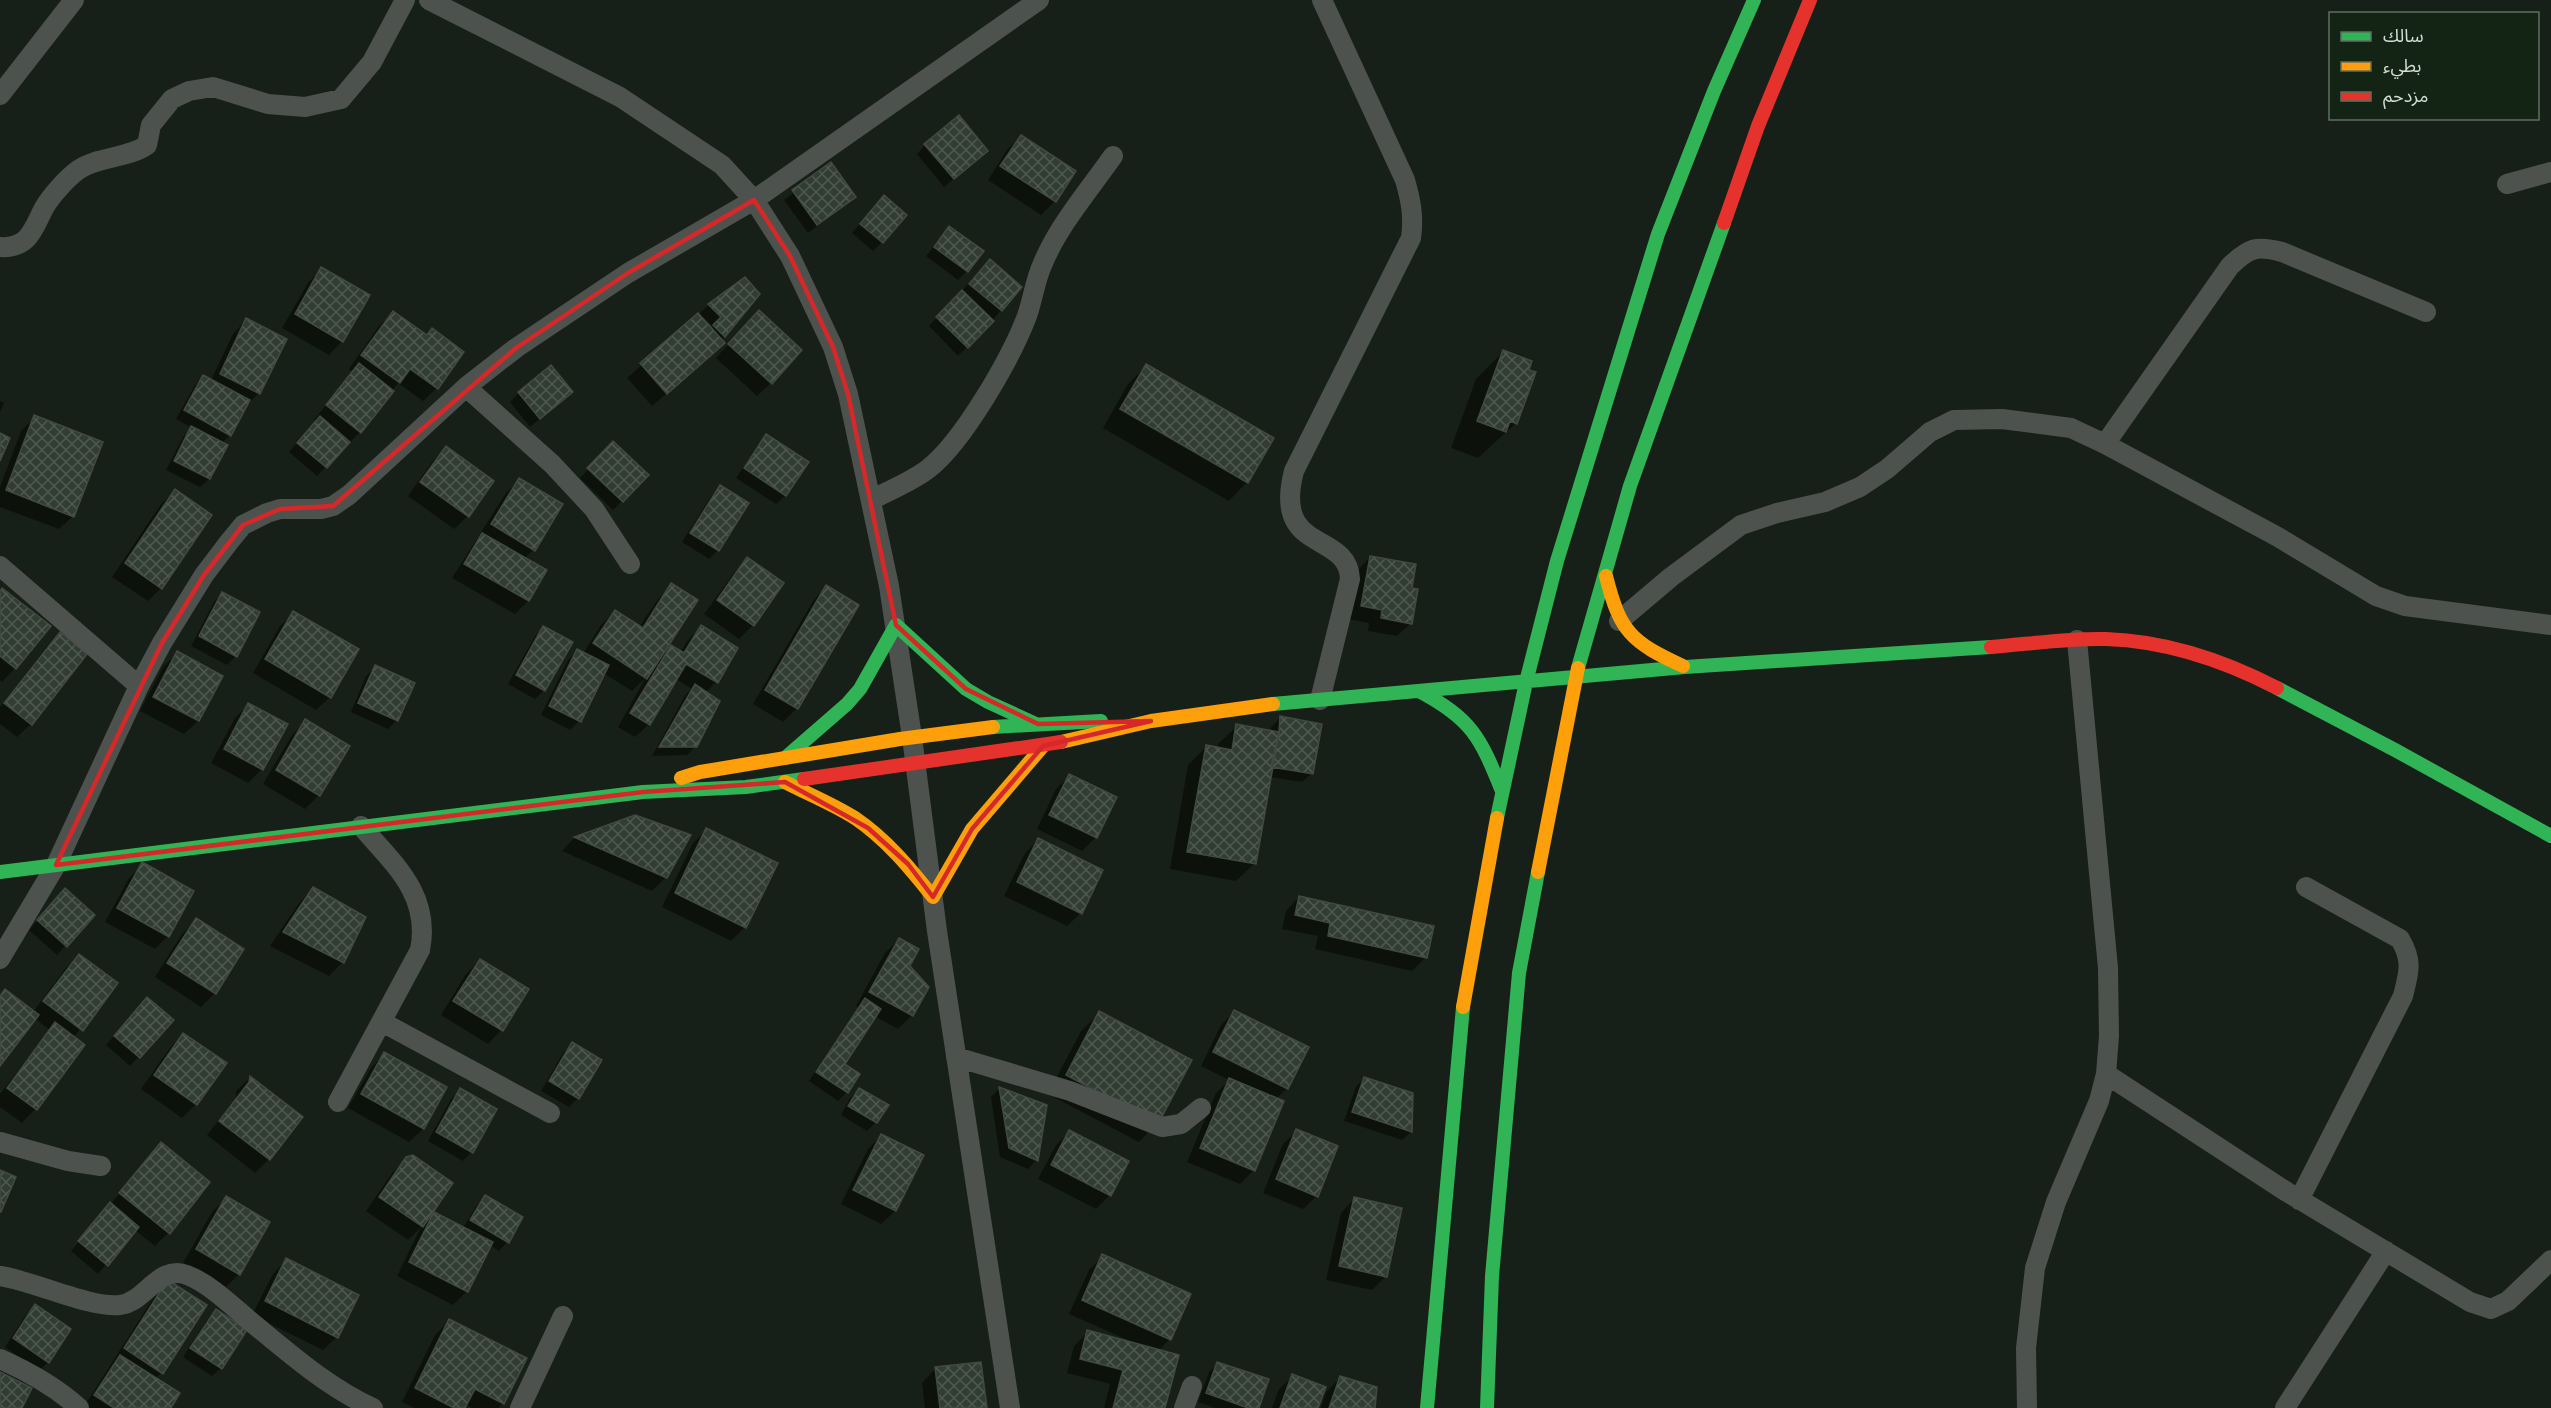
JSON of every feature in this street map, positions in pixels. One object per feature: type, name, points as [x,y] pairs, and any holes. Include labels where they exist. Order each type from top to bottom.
[{"type":"street","points":[[0,94],[74,0]]},
{"type":"street","points":[[0,247],[10,247],[31,236],[45,207],[78,170],[147,145],[151,125],[172,99],[189,91],[213,87],[268,104],[305,106],[341,99],[372,62],[405,0]]},
{"type":"street","points":[[429,0],[620,97],[722,165],[754,200],[790,256],[832,347],[848,394],[872,500],[896,625],[956,1057],[1010,1408]]},
{"type":"street","points":[[0,959],[56,865],[139,687],[204,575],[243,525],[280,509],[308,510],[333,506],[364,483],[466,387],[516,348],[628,273],[754,200],[1039,0]]},
{"type":"street","points":[[1320,700],[1350,579],[1350,570],[1345,559],[1306,535],[1294,522],[1289,507],[1289,491],[1294,471],[1411,238],[1413,222],[1412,203],[1405,180],[1322,0]]},
{"type":"street","points":[[1427,1408],[1461,1018],[1502,791],[1526,682],[1557,561],[1658,234],[1714,91],[1754,0]]},
{"type":"street","points":[[1487,1408],[1492,1276],[1519,973],[1575,679],[1630,486],[1758,126],[1810,0]]},
{"type":"street","points":[[872,500],[927,470],[944,454],[959,434],[986,394],[1026,318],[1042,264],[1054,240],[1113,156]]},
{"type":"street","points":[[2506,184],[2551,172]]},
{"type":"street","points":[[2105,444],[2230,266],[2247,251],[2265,247],[2282,252],[2426,312]]},
{"type":"street","points":[[466,387],[552,464],[594,509],[630,564]]},
{"type":"street","points":[[1619,621],[1671,577],[1741,525],[1778,513],[1825,502],[1860,487],[1887,469],[1930,432],[1954,420],[2002,419],[2039,422],[2071,428],[2105,444],[2278,537],[2376,596],[2405,606],[2551,625]]},
{"type":"street","points":[[0,566],[139,687]]},
{"type":"street","points":[[1606,576],[1619,621],[1628,633],[1646,649],[1685,667]]},
{"type":"street","points":[[896,625],[966,689],[988,702],[1038,724]]},
{"type":"street","points":[[785,758],[847,704],[860,689],[896,625]]},
{"type":"street","points":[[2027,1408],[2026,1348],[2035,1268],[2056,1202],[2099,1101],[2106,1074],[2109,1036],[2108,968],[2077,640]]},
{"type":"street","points":[[0,872],[643,792],[746,787],[916,765],[1042,746],[1090,737],[1151,721],[1258,705],[1575,679],[1685,667],[1814,660],[2077,640],[2143,641],[2214,658],[2261,679],[2404,754],[2551,836]]},
{"type":"street","points":[[1419,691],[1447,704],[1469,722],[1481,741],[1502,791]]},
{"type":"street","points":[[643,792],[700,772],[912,737],[1064,722],[1151,721]]},
{"type":"street","points":[[933,897],[972,829],[1042,746]]},
{"type":"street","points":[[785,782],[844,811],[868,828],[908,864],[933,897]]},
{"type":"street","points":[[338,1102],[420,950],[424,930],[421,910],[414,891],[403,874],[362,826]]},
{"type":"street","points":[[2299,1200],[2403,996],[2410,969],[2408,952],[2400,939],[2306,887]]},
{"type":"street","points":[[382,1022],[550,1113]]},
{"type":"street","points":[[956,1057],[1070,1090],[1162,1127],[1181,1124],[1201,1108]]},
{"type":"street","points":[[2106,1074],[2299,1200],[2470,1302],[2491,1309],[2508,1301],[2544,1279],[2551,1260]]},
{"type":"street","points":[[0,1142],[68,1161],[101,1166]]},
{"type":"street","points":[[2285,1408],[2386,1251]]},
{"type":"street","points":[[0,1276],[109,1305],[129,1303],[168,1274],[186,1274],[200,1281],[234,1307],[318,1376],[373,1408]]},
{"type":"street","points":[[520,1408],[563,1316]]},
{"type":"street","points":[[0,1359],[37,1379],[79,1408]]},
{"type":"street","points":[[1184,1408],[1192,1386]]},
{"type":"highlighted area","points":[[754,200],[790,256],[833,347],[848,394],[896,625],[966,689],[1038,724],[1151,721],[1043,746],[972,829],[933,897],[908,864],[868,828],[785,782],[643,792],[56,865],[162,643],[204,575],[243,525],[280,509],[333,506],[516,348],[628,273]]},
{"type":"building","points":[[959,115],[988,151],[954,179],[924,144]]},
{"type":"building","points":[[1021,135],[1076,171],[1056,202],[1000,166]]},
{"type":"building","points":[[831,162],[856,197],[817,225],[792,190]]},
{"type":"building","points":[[884,195],[907,215],[883,243],[860,224]]},
{"type":"building","points":[[949,226],[984,251],[968,272],[934,247]]},
{"type":"building","points":[[990,259],[1022,287],[1002,311],[969,284]]},
{"type":"building","points":[[321,267],[370,295],[343,342],[295,314]]},
{"type":"building","points":[[745,277],[760,294],[725,337],[713,325],[721,317],[708,304]]},
{"type":"building","points":[[962,290],[994,321],[968,348],[936,317]]},
{"type":"building","points":[[759,310],[802,350],[772,384],[728,344]]},
{"type":"building","points":[[393,311],[427,335],[432,328],[464,352],[438,389],[410,369],[400,383],[361,355]]},
{"type":"building","points":[[698,313],[725,343],[667,394],[640,363]]},
{"type":"building","points":[[246,318],[287,339],[260,394],[220,374]]},
{"type":"building","points":[[1503,350],[1532,361],[1529,370],[1536,372],[1517,424],[1510,421],[1506,432],[1477,421]]},
{"type":"building","points":[[359,363],[394,391],[361,433],[326,405]]},
{"type":"building","points":[[1146,364],[1274,438],[1248,483],[1120,409]]},
{"type":"building","points":[[551,365],[573,392],[540,419],[518,392]]},
{"type":"building","points":[[203,375],[250,400],[231,436],[184,410]]},
{"type":"building","points":[[34,415],[103,442],[74,517],[6,490]]},
{"type":"building","points":[[320,416],[350,442],[327,468],[297,443]]},
{"type":"building","points":[[191,426],[228,445],[210,479],[174,461]]},
{"type":"building","points":[[0,433],[10,438],[0,461]]},
{"type":"building","points":[[766,434],[809,462],[786,496],[744,468]]},
{"type":"building","points":[[613,441],[649,475],[623,502],[587,468]]},
{"type":"building","points":[[446,446],[494,481],[469,517],[420,482]]},
{"type":"building","points":[[519,478],[563,504],[535,551],[491,524]]},
{"type":"building","points":[[720,485],[749,503],[719,551],[690,533]]},
{"type":"building","points":[[175,489],[212,515],[162,589],[125,563]]},
{"type":"building","points":[[482,533],[547,570],[529,601],[464,564]]},
{"type":"building","points":[[1370,556],[1416,564],[1412,588],[1418,589],[1412,624],[1381,618],[1382,610],[1361,606]]},
{"type":"building","points":[[747,557],[784,583],[754,626],[717,600]]},
{"type":"building","points":[[671,583],[698,600],[647,679],[593,643],[615,610],[643,628]]},
{"type":"building","points":[[826,585],[859,605],[798,709],[765,690]]},
{"type":"building","points":[[2,588],[51,626],[16,669],[0,656],[0,591]]},
{"type":"building","points":[[222,592],[260,612],[237,657],[199,636]]},
{"type":"building","points":[[293,611],[359,649],[331,698],[265,659]]},
{"type":"building","points":[[701,625],[738,648],[718,683],[686,664],[650,725],[630,713],[671,645],[684,653]]},
{"type":"building","points":[[543,626],[573,642],[545,691],[516,675]]},
{"type":"building","points":[[60,632],[87,654],[32,725],[4,703]]},
{"type":"building","points":[[577,649],[609,665],[581,722],[549,706]]},
{"type":"building","points":[[177,651],[223,676],[199,721],[153,697]]},
{"type":"building","points":[[375,665],[415,683],[398,721],[358,703]]},
{"type":"building","points":[[695,684],[720,701],[697,747],[659,747]]},
{"type":"building","points":[[248,703],[288,724],[263,770],[224,749]]},
{"type":"building","points":[[1280,716],[1322,724],[1313,774],[1271,767]]},
{"type":"building","points":[[305,719],[350,746],[320,796],[276,770]]},
{"type":"building","points":[[1236,724],[1279,732],[1256,864],[1187,852],[1206,745],[1232,750]]},
{"type":"building","points":[[1069,774],[1117,797],[1097,838],[1049,815]]},
{"type":"building","points":[[635,815],[691,835],[667,878],[574,837]]},
{"type":"building","points":[[706,828],[778,863],[746,928],[675,893]]},
{"type":"building","points":[[1038,838],[1103,870],[1082,914],[1017,882]]},
{"type":"building","points":[[142,862],[194,891],[169,937],[117,908]]},
{"type":"building","points":[[313,887],[366,917],[344,963],[283,932]]},
{"type":"building","points":[[65,888],[95,915],[67,947],[37,920]]},
{"type":"building","points":[[1299,896],[1434,926],[1427,958],[1328,936],[1330,923],[1295,915]]},
{"type":"building","points":[[196,918],[244,949],[216,994],[167,963]]},
{"type":"building","points":[[899,938],[919,949],[910,966],[929,987],[913,1016],[869,992]]},
{"type":"building","points":[[79,954],[118,983],[83,1031],[43,1001]]},
{"type":"building","points":[[480,959],[529,989],[503,1031],[453,1001]]},
{"type":"building","points":[[5,989],[39,1015],[0,1066],[0,996]]},
{"type":"building","points":[[147,997],[174,1020],[140,1058],[114,1036]]},
{"type":"building","points":[[865,998],[881,1009],[845,1064],[860,1074],[848,1093],[816,1072]]},
{"type":"building","points":[[1234,1010],[1309,1047],[1288,1089],[1213,1052]]},
{"type":"building","points":[[1099,1011],[1192,1060],[1158,1124],[1066,1075]]},
{"type":"building","points":[[55,1022],[85,1045],[37,1110],[7,1088]]},
{"type":"building","points":[[183,1033],[227,1063],[197,1105],[154,1075]]},
{"type":"building","points":[[572,1042],[602,1060],[579,1099],[549,1081]]},
{"type":"building","points":[[384,1052],[447,1087],[424,1129],[361,1094]]},
{"type":"building","points":[[250,1076],[303,1117],[270,1160],[219,1121],[249,1082]]},
{"type":"building","points":[[1364,1077],[1413,1093],[1412,1132],[1352,1112]]},
{"type":"building","points":[[1229,1078],[1284,1101],[1255,1171],[1200,1148]]},
{"type":"building","points":[[999,1087],[1047,1105],[1038,1161],[1009,1148]]},
{"type":"building","points":[[460,1088],[497,1109],[473,1153],[436,1132]]},
{"type":"building","points":[[859,1088],[889,1105],[877,1123],[848,1106]]},
{"type":"building","points":[[1296,1129],[1338,1146],[1318,1197],[1276,1179]]},
{"type":"building","points":[[1069,1130],[1129,1161],[1111,1196],[1051,1165]]},
{"type":"building","points":[[881,1134],[924,1155],[896,1211],[853,1190]]},
{"type":"building","points":[[161,1142],[210,1182],[170,1234],[119,1193]]},
{"type":"building","points":[[413,1155],[453,1183],[423,1227],[379,1197],[406,1157]]},
{"type":"building","points":[[0,1170],[16,1177],[1,1212],[0,1212]]},
{"type":"building","points":[[485,1195],[523,1217],[509,1243],[470,1220]]},
{"type":"building","points":[[226,1196],[270,1222],[240,1275],[196,1249]]},
{"type":"building","points":[[1354,1197],[1402,1208],[1387,1277],[1339,1266]]},
{"type":"building","points":[[110,1202],[139,1227],[108,1266],[78,1241]]},
{"type":"building","points":[[434,1212],[493,1242],[468,1292],[409,1262]]},
{"type":"building","points":[[1102,1254],[1191,1294],[1171,1340],[1082,1300]]},
{"type":"building","points":[[286,1258],[359,1295],[338,1338],[265,1301]]},
{"type":"building","points":[[171,1282],[207,1305],[163,1374],[124,1348],[165,1284]]},
{"type":"building","points":[[35,1304],[71,1329],[49,1363],[13,1338]]},
{"type":"building","points":[[216,1309],[247,1330],[222,1369],[190,1348]]},
{"type":"building","points":[[449,1319],[527,1358],[504,1404],[475,1389],[465,1408],[454,1408],[415,1388]]},
{"type":"building","points":[[1087,1330],[1179,1355],[1165,1408],[1113,1408],[1123,1370],[1080,1359]]},
{"type":"building","points":[[120,1355],[180,1393],[171,1408],[114,1408],[94,1395]]},
{"type":"building","points":[[981,1362],[987,1408],[940,1408],[935,1367]]},
{"type":"building","points":[[1217,1362],[1269,1379],[1259,1408],[1248,1408],[1206,1393]]},
{"type":"building","points":[[0,1372],[32,1388],[22,1408],[0,1408]]},
{"type":"building","points":[[1292,1374],[1326,1387],[1318,1408],[1280,1408]]},
{"type":"building","points":[[1340,1376],[1377,1387],[1375,1408],[1329,1408]]},
{"type":"traffic: fast","points":[[1497,818],[1526,682],[1557,561],[1658,234],[1714,91],[1754,0]]},
{"type":"traffic: fast","points":[[1578,668],[1630,486],[1724,223]]},
{"type":"traffic: fast","points":[[785,758],[847,704],[860,689],[896,625],[966,689],[1036,724]]},
{"type":"traffic: fast","points":[[1273,704],[1685,667],[1991,647]]},
{"type":"traffic: fast","points":[[2277,688],[2551,836]]},
{"type":"traffic: fast","points":[[1419,691],[1451,711],[1472,731],[1502,791]]},
{"type":"traffic: fast","points":[[993,727],[1101,721]]},
{"type":"traffic: fast","points":[[0,872],[643,792],[746,787],[804,779]]},
{"type":"traffic: fast","points":[[1487,1408],[1492,1276],[1519,973],[1538,872]]},
{"type":"traffic: fast","points":[[1427,1408],[1463,1007]]},
{"type":"traffic: slow","points":[[1606,576],[1617,610],[1630,633],[1651,650],[1683,666]]},
{"type":"traffic: slow","points":[[1538,872],[1578,668]]},
{"type":"traffic: slow","points":[[1061,742],[1151,721],[1273,704]]},
{"type":"traffic: slow","points":[[681,778],[700,772],[900,739],[993,727]]},
{"type":"traffic: slow","points":[[785,782],[838,808],[866,826],[897,855],[933,897],[972,829],[1043,746]]},
{"type":"traffic: slow","points":[[1463,1007],[1497,818]]},
{"type":"traffic: jam","points":[[1724,223],[1758,126],[1810,0]]},
{"type":"traffic: jam","points":[[1991,647],[2092,639],[2151,644],[2215,661],[2277,688]]},
{"type":"traffic: jam","points":[[804,779],[1061,742]]}]
